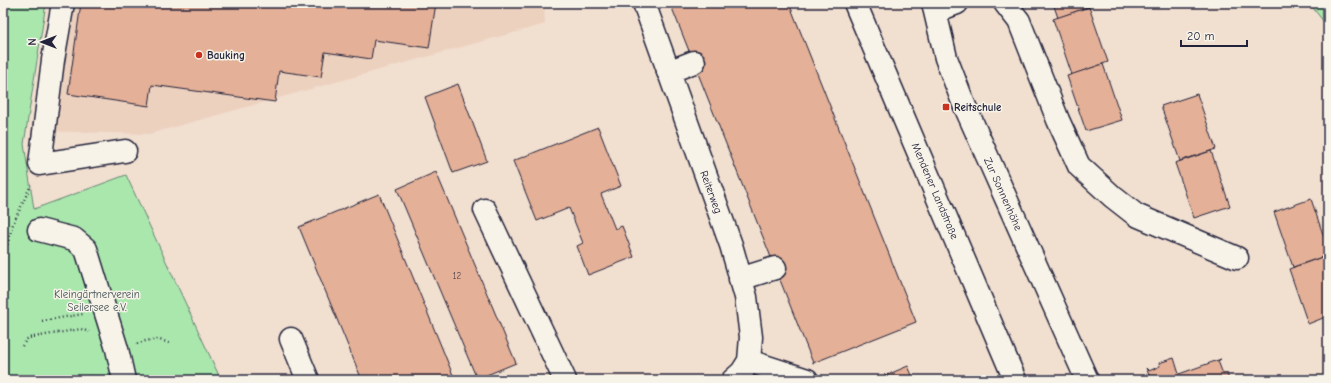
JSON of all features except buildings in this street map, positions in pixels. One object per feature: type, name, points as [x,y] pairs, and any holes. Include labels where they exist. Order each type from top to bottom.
[{"type":"street","points":[[63,3],[53,60],[40,164],[125,151]]},
{"type":"street","name":"Reiterweg","points":[[644,3],[731,245],[746,297],[751,337],[749,361]]},
{"type":"street","name":"Mendener Landstraße","points":[[855,3],[1015,380]]},
{"type":"street","points":[[934,7],[958,3]]},
{"type":"street","points":[[1005,3],[1019,21],[1058,120],[1080,166],[1113,197],[1136,215],[1237,258]]},
{"type":"street","name":"Zur Sonnenhöhe","points":[[934,7],[946,58],[963,102],[1086,380]]},
{"type":"street","points":[[668,72],[694,62]]},
{"type":"street","points":[[485,210],[565,380]]},
{"type":"street","points":[[39,230],[74,239],[86,249],[124,380]]},
{"type":"street","points":[[740,279],[775,268]]},
{"type":"street","points":[[291,340],[308,380]]},
{"type":"street","points":[[733,380],[742,372],[749,361],[808,380]]},
{"type":"path","points":[[3,260],[13,224],[40,164]]},
{"type":"path","points":[[42,321],[107,319]]},
{"type":"path","points":[[22,346],[28,338],[81,329],[92,334],[107,319]]},
{"type":"path","points":[[117,354],[138,343],[150,340],[167,342],[171,344]]},
{"type":"path","points":[[72,380],[94,376],[100,380]]},
{"type":"shaded area","name":"Bauking","points":[[54,3],[544,3],[545,24],[149,134],[36,131]]},
{"type":"green space","name":"Kleingärtnerverein Seilersee e.V.","points":[[3,3],[46,3],[24,144],[34,209],[126,175],[221,380],[3,380]]},
{"type":"green space","points":[[1309,3],[1328,3],[1328,27]]},
{"type":"place","name":"Bauking","points":[[199,55]]},
{"type":"place","name":"Reitschule","points":[[946,107]]}]
